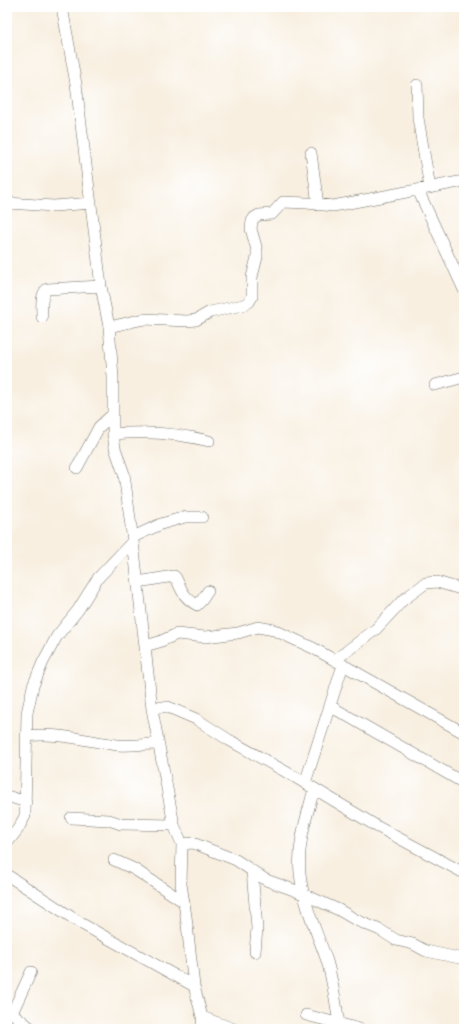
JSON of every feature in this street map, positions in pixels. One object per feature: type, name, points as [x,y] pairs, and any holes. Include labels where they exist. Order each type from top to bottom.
[{"type":"street","points":[[62,7],[76,84],[101,286],[109,327],[113,378],[113,434],[115,448],[124,474],[133,539],[152,709],[174,825],[182,844],[180,884],[184,902],[194,986],[202,1017],[203,1029]]},
{"type":"street","points":[[417,84],[418,118],[430,188]]},
{"type":"street","points":[[311,153],[318,205]]},
{"type":"street","points":[[109,327],[144,319],[196,320],[210,312],[243,305],[249,302],[252,297],[252,277],[257,257],[257,250],[251,229],[252,221],[259,216],[272,214],[283,202],[332,206],[464,181]]},
{"type":"street","points":[[418,190],[464,290]]},
{"type":"street","points":[[7,203],[54,206],[90,203]]},
{"type":"street","points":[[42,317],[43,296],[46,289],[101,286]]},
{"type":"street","points":[[435,385],[464,377]]},
{"type":"street","points":[[77,468],[99,427],[112,415]]},
{"type":"street","points":[[113,434],[128,432],[165,433],[209,441]]},
{"type":"street","points":[[7,843],[18,829],[24,816],[26,802],[27,713],[33,686],[56,636],[78,610],[98,578],[133,539],[161,524],[185,517],[202,517]]},
{"type":"street","points":[[138,582],[174,576],[184,595],[197,605],[208,591]]},
{"type":"street","points":[[339,1027],[332,981],[304,895],[300,872],[304,825],[310,786],[339,663],[376,629],[403,600],[426,583],[437,582],[464,590]]},
{"type":"street","points":[[145,646],[159,642],[176,634],[205,638],[238,633],[258,628],[274,630],[314,648],[464,733]]},
{"type":"street","points":[[330,706],[464,783]]},
{"type":"street","points":[[152,709],[168,707],[196,719],[229,740],[378,827],[464,874]]},
{"type":"street","points":[[26,736],[41,734],[57,735],[120,745],[158,744]]},
{"type":"street","points":[[7,796],[26,802]]},
{"type":"street","points":[[71,818],[109,820],[121,824],[174,825]]},
{"type":"street","points":[[182,844],[193,844],[236,860],[266,880],[339,910],[356,920],[380,930],[396,940],[413,944],[426,951],[464,959]]},
{"type":"street","points":[[114,860],[134,869],[184,902]]},
{"type":"street","points":[[252,871],[257,928],[255,952]]},
{"type":"street","points":[[7,875],[82,924],[194,986]]},
{"type":"street","points":[[31,972],[9,1011],[32,1029]]},
{"type":"street","points":[[306,1015],[339,1027],[360,1029]]},
{"type":"street","points":[[202,1017],[234,1029]]}]
